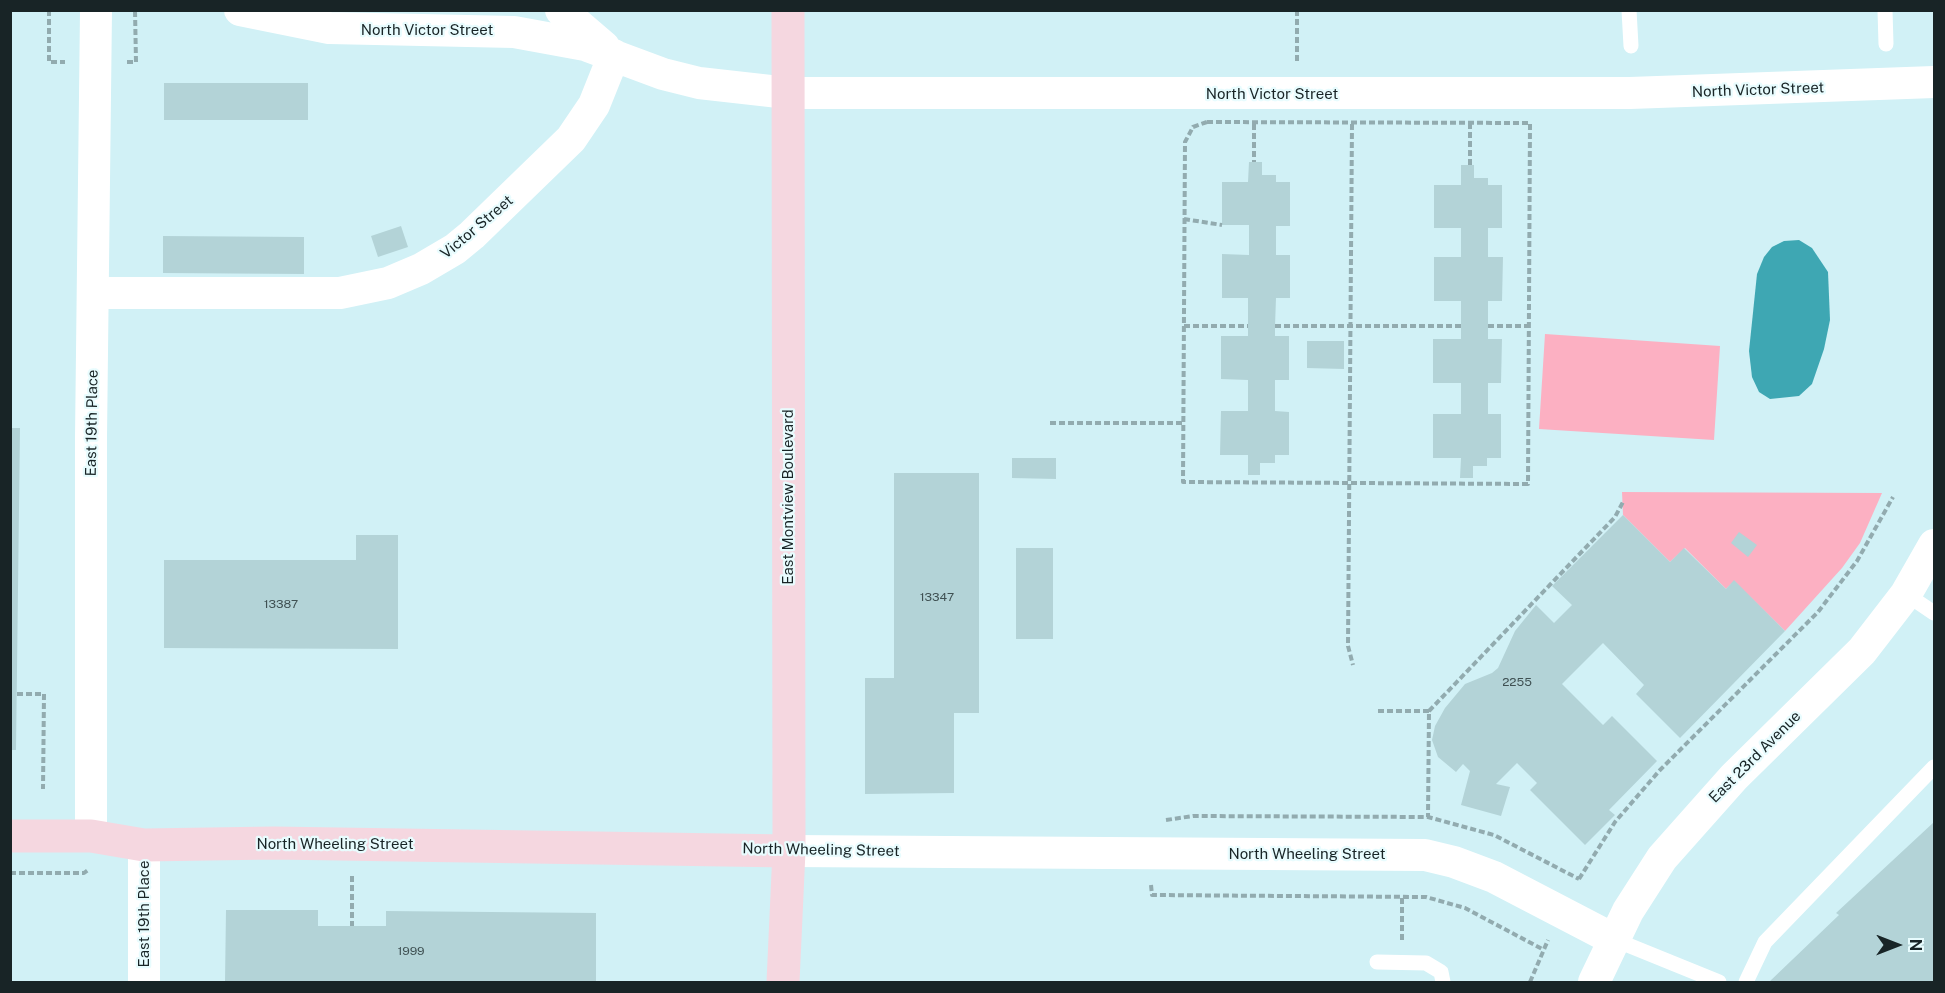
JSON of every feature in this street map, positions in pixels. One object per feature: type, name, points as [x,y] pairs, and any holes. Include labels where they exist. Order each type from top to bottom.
[{"type":"street","name":"East 19th Place","points":[[91,836],[96,10]]},
{"type":"street","name":"North Victor Street","points":[[240,10],[329,28],[514,32],[566,40],[663,74],[699,83],[788,93],[1630,93],[1935,82]]},
{"type":"street","name":"North Victor Street","points":[[561,10],[614,55]]},
{"type":"street","name":"East Montview Boulevard","points":[[783,982],[789,851],[788,10]]},
{"type":"street","name":"Victor Street","points":[[93,293],[287,296],[340,293],[388,283],[421,269],[455,249],[571,139],[594,105],[614,55]]},
{"type":"street","name":"East 23rd Avenue","points":[[1594,982],[1613,939],[1662,858],[1734,777],[1862,651],[1906,594],[1935,545]]},
{"type":"street","name":"North Wheeling Street","points":[[10,836],[91,836],[144,844],[274,843],[789,851],[1403,854],[1434,856],[1494,877],[1613,939]]},
{"type":"street","name":"East 19th Place","points":[[144,844],[144,982]]},
{"type":"lane","points":[[1629,10],[1631,46]]},
{"type":"lane","points":[[1885,10],[1886,44]]},
{"type":"lane","points":[[1906,594],[1935,613]]},
{"type":"lane","points":[[1746,982],[1765,942],[1935,767]]},
{"type":"lane","points":[[1613,939],[1719,982]]},
{"type":"lane","points":[[1377,962],[1426,963],[1441,972],[1443,982]]},
{"type":"path","points":[[49,10],[49,62]]},
{"type":"path","points":[[135,10],[136,62]]},
{"type":"path","points":[[1297,122],[1207,122],[1193,127],[1185,142],[1183,482],[1349,483],[1528,484],[1530,123],[1352,122],[1350,326],[1349,483],[1348,646],[1353,665]]},
{"type":"path","points":[[1254,122],[1254,162]]},
{"type":"path","points":[[1470,123],[1470,165]]},
{"type":"path","points":[[1184,219],[1222,225]]},
{"type":"path","points":[[1184,326],[1248,326]]},
{"type":"path","points":[[1275,326],[1461,326]]},
{"type":"path","points":[[1488,326],[1529,326]]},
{"type":"path","points":[[1050,423],[1183,423]]},
{"type":"path","points":[[1530,982],[1544,950],[1492,921],[1443,901],[1402,895],[1152,895],[1152,824],[1178,817],[1428,817],[1494,835],[1579,879],[1615,822],[1660,770],[1818,612],[1857,561],[1893,498]]},
{"type":"path","points":[[1428,817],[1429,711],[1615,517],[1623,502]]},
{"type":"path","points":[[17,694],[44,694],[43,789]]},
{"type":"path","points":[[1378,711],[1429,711]]},
{"type":"path","points":[[352,875],[352,926]]},
{"type":"shaded area","points":[[1545,334],[1720,346],[1714,440],[1539,429]]},
{"type":"shaded area","points":[[1622,492],[1882,493],[1860,543],[1842,568],[1785,631],[1734,581],[1726,589],[1685,548],[1670,562],[1623,515]]},
{"type":"water","points":[[1799,240],[1812,248],[1828,272],[1830,320],[1824,349],[1812,384],[1799,396],[1770,399],[1759,392],[1752,377],[1749,351],[1757,274],[1764,257],[1772,247],[1784,241]]},
{"type":"building","points":[[164,83],[308,83],[308,120],[164,120]]},
{"type":"building","points":[[1249,162],[1262,162],[1262,175],[1276,175],[1276,182],[1290,182],[1290,226],[1276,226],[1276,255],[1290,255],[1290,298],[1276,298],[1275,326],[1275,336],[1289,336],[1289,380],[1275,380],[1275,411],[1289,412],[1289,455],[1275,455],[1275,463],[1260,463],[1260,475],[1248,475],[1248,455],[1220,455],[1221,411],[1248,411],[1248,380],[1221,379],[1221,336],[1248,336],[1248,298],[1222,298],[1222,254],[1249,255],[1249,225],[1222,225],[1222,182],[1248,182]]},
{"type":"building","points":[[1461,165],[1474,165],[1474,178],[1488,178],[1488,185],[1502,185],[1502,228],[1488,228],[1488,257],[1503,257],[1502,301],[1488,301],[1488,339],[1502,339],[1501,383],[1488,383],[1488,414],[1501,414],[1501,458],[1487,458],[1487,466],[1473,466],[1473,478],[1460,478],[1461,458],[1433,458],[1433,414],[1461,414],[1461,383],[1433,383],[1433,339],[1461,339],[1461,301],[1434,301],[1434,257],[1461,257],[1461,228],[1434,228],[1434,185],[1461,185]]},
{"type":"building","points":[[401,226],[408,247],[378,257],[371,236]]},
{"type":"building","points":[[163,236],[304,237],[304,274],[163,273]]},
{"type":"building","points":[[1307,341],[1344,341],[1344,369],[1307,368]]},
{"type":"building","points":[[10,428],[20,428],[16,750],[10,750]]},
{"type":"building","points":[[1012,458],[1056,458],[1056,479],[1012,478]]},
{"type":"building","points":[[894,473],[979,473],[979,713],[954,713],[954,793],[865,794],[865,678],[894,678]]},
{"type":"building","points":[[1623,515],[1670,562],[1684,548],[1726,589],[1734,580],[1785,631],[1680,738],[1636,694],[1644,685],[1603,643],[1562,684],[1603,725],[1612,716],[1657,761],[1609,810],[1615,815],[1585,845],[1530,790],[1537,783],[1517,763],[1496,784],[1510,787],[1501,816],[1461,805],[1470,771],[1463,764],[1456,772],[1438,757],[1432,740],[1435,726],[1445,708],[1465,684],[1492,673],[1498,668],[1515,631],[1536,605],[1554,623],[1572,605],[1552,586]]},
{"type":"building","points":[[1739,532],[1757,545],[1748,557],[1731,543]]},
{"type":"building","points":[[356,535],[398,535],[398,649],[164,648],[164,560],[356,560]]},
{"type":"building","points":[[1016,548],[1053,548],[1053,639],[1016,639]]},
{"type":"building","points":[[1934,822],[1934,982],[1769,982],[1839,915],[1836,913]]},
{"type":"building","points":[[226,910],[318,910],[318,926],[386,926],[386,911],[596,913],[596,982],[225,982]]}]
